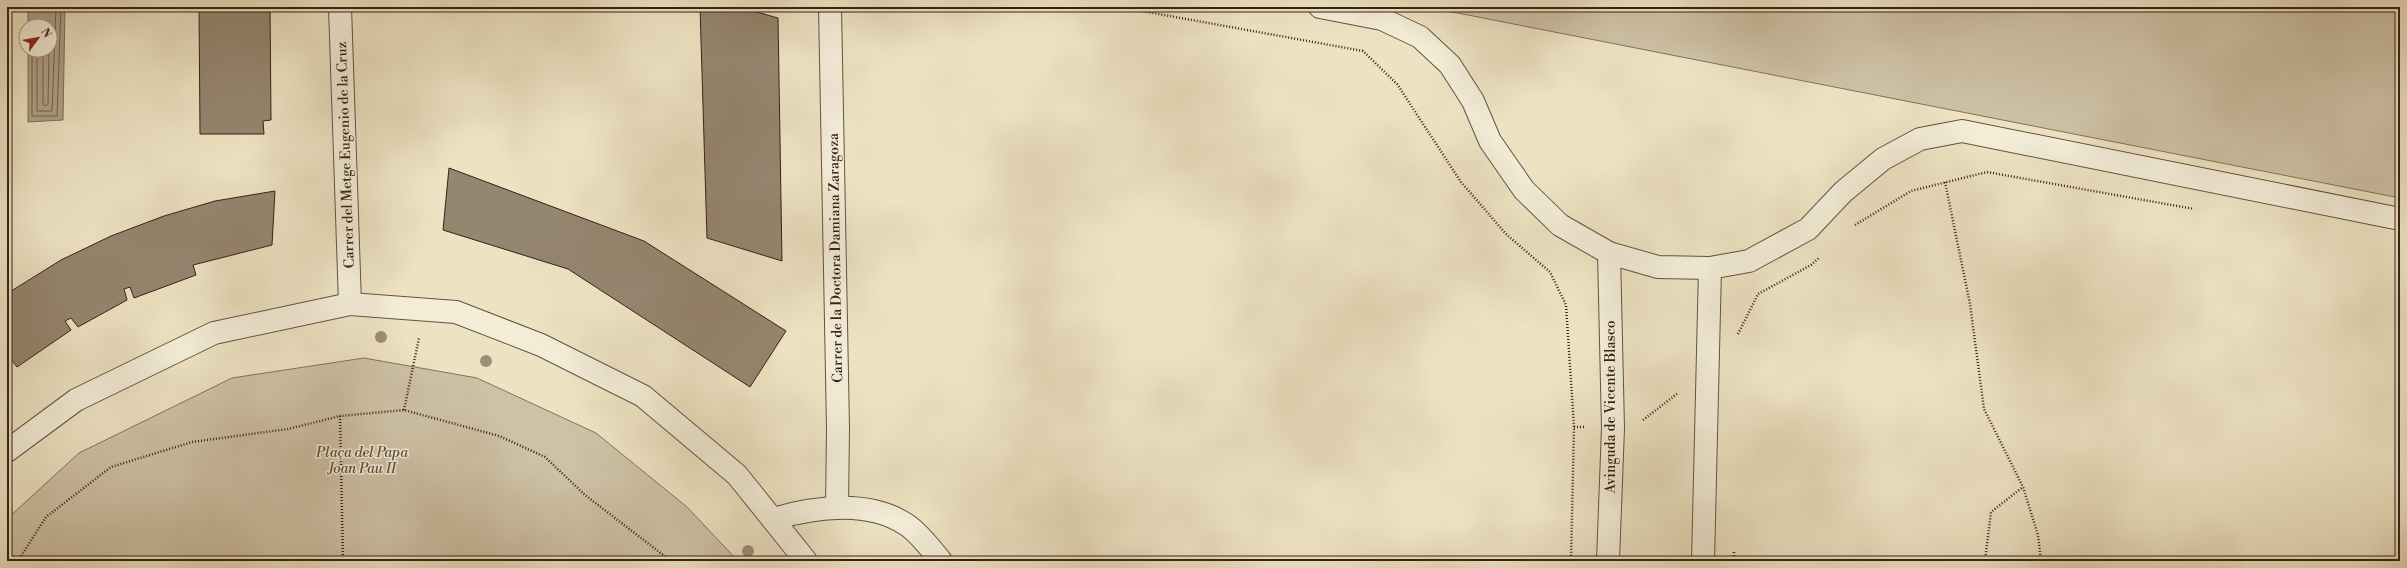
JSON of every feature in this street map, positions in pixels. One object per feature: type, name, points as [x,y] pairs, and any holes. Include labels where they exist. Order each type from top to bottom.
[{"type":"street","name":"Carrer del Metge Eugenio de la Cruz","points":[[340,7],[350,304]]},
{"type":"street","name":"Carrer de la Doctora Damiana Zaragoza","points":[[830,7],[838,420],[837,508]]},
{"type":"street","points":[[1320,7],[1382,19],[1420,37],[1450,65],[1473,101],[1490,141],[1524,190],[1560,225],[1609,253],[1658,267],[1710,268],[1749,261],[1808,229],[1843,192],[1878,163],[1920,139],[1962,131],[2400,219]]},
{"type":"street","name":"Avinguda de Vicente Blasco","points":[[1608,561],[1613,428],[1609,253]]},
{"type":"street","points":[[1702,561],[1710,268]]},
{"type":"street","points":[[7,451],[76,400],[214,334],[350,304],[456,312],[541,345],[643,396],[737,475],[806,561]]},
{"type":"street","points":[[772,519],[803,510],[837,508],[873,510],[907,525],[941,561]]},
{"type":"path","points":[[1120,7],[1363,51],[1397,84],[1461,182],[1506,234],[1550,272],[1566,305],[1574,427],[1571,561]]},
{"type":"path","points":[[1849,230],[1860,220],[1911,191],[1987,172],[2197,210]]},
{"type":"path","points":[[1945,182],[1970,304],[1984,409],[2023,487],[2038,535],[2041,561]]},
{"type":"path","points":[[1737,341],[1738,334],[1758,294],[1811,265],[1822,255]]},
{"type":"path","points":[[404,410],[425,310]]},
{"type":"path","points":[[1574,427],[1613,428],[1635,426],[1684,388],[1706,388]]},
{"type":"path","points":[[18,561],[46,517],[111,467],[192,442],[288,429],[340,416],[404,410],[499,436],[545,457],[585,494],[671,561]]},
{"type":"path","points":[[340,416],[343,561]]},
{"type":"path","points":[[1985,561],[1991,512],[2023,487]]},
{"type":"path","points":[[1734,545],[1734,561]]},
{"type":"green space","points":[[1427,7],[2400,7],[2400,198]]},
{"type":"green space","name":"Plaça del Papa Joan Pau II","points":[[364,358],[477,378],[596,433],[687,507],[738,561],[7,561],[7,519],[79,453],[232,378]]},
{"type":"water","points":[[28,7],[65,7],[63,120],[28,122],[28,58],[58,58],[58,18],[28,18]]},
{"type":"building","points":[[199,7],[270,7],[271,120],[263,121],[264,134],[200,134]]},
{"type":"building","points":[[700,7],[739,7],[778,18],[782,261],[707,238]]},
{"type":"building","points":[[449,168],[644,241],[786,331],[750,387],[568,269],[443,230]]},
{"type":"building","points":[[275,191],[272,245],[193,265],[196,275],[134,298],[130,287],[124,289],[127,300],[78,327],[71,318],[65,321],[71,330],[17,367],[11,359],[7,362],[8,293],[61,260],[111,236],[164,216],[215,201]]}]
